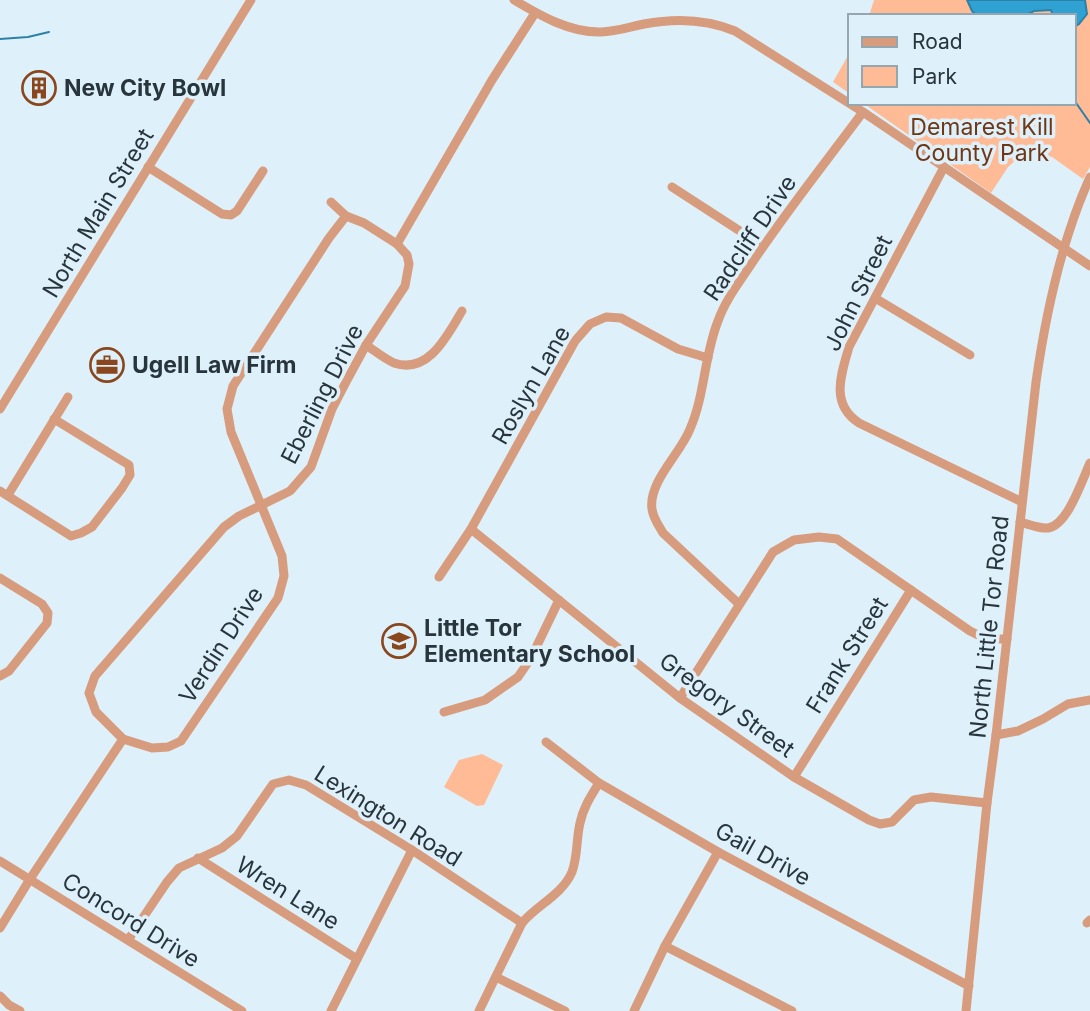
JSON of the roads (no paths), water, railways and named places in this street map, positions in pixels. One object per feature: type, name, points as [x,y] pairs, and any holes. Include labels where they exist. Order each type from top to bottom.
[{"type":"street","name":"North Main Street","points":[[0,409],[250,0]]},
{"type":"street","points":[[514,0],[535,13],[576,29],[600,33],[649,23],[682,20],[719,24],[735,31],[848,103]]},
{"type":"street","points":[[331,202],[346,216],[364,223],[397,244],[492,80],[535,13]]},
{"type":"street","points":[[852,105],[1090,266]]},
{"type":"street","name":"Radcliff Drive","points":[[739,604],[663,533],[655,521],[653,495],[690,432],[717,322],[727,302],[763,246],[863,112]]},
{"type":"street","points":[[148,167],[222,214],[231,215],[237,211],[263,171]]},
{"type":"street","name":"John Street","points":[[944,167],[849,347],[840,376],[841,400],[848,415],[859,423],[1022,502]]},
{"type":"street","name":"North Little Tor Road","points":[[966,1011],[987,803],[1042,339],[1064,250],[1090,177]]},
{"type":"street","points":[[672,187],[763,246]]},
{"type":"street","name":"Verdin Drive","points":[[123,739],[152,747],[168,747],[181,741],[278,597],[284,576],[282,556],[231,432],[227,409],[233,386],[346,216]]},
{"type":"street","name":"Eberling Drive","points":[[123,739],[96,712],[89,693],[94,676],[223,527],[290,491],[311,467],[332,410],[366,345],[405,286],[409,264],[407,255],[397,244]]},
{"type":"street","points":[[875,298],[970,355]]},
{"type":"street","points":[[366,345],[394,363],[410,365],[428,358],[442,346],[462,311]]},
{"type":"street","name":"Roslyn Lane","points":[[439,577],[471,529],[575,341],[590,324],[606,317],[621,318],[678,349],[708,358]]},
{"type":"street","points":[[54,419],[129,465],[130,475],[92,527],[71,536],[4,493],[68,397]]},
{"type":"street","points":[[1020,522],[1047,528],[1060,522],[1090,463]]},
{"type":"street","name":"Gregory Street","points":[[471,529],[680,698],[794,777],[869,820],[880,824],[892,822],[914,800],[931,797],[987,803]]},
{"type":"street","points":[[680,698],[773,552],[794,540],[819,537],[837,539],[970,631],[986,639],[1007,639]]},
{"type":"street","points":[[0,578],[42,604],[48,613],[47,623],[9,671],[0,676]]},
{"type":"street","name":"Frank Street","points":[[794,777],[911,590]]},
{"type":"street","points":[[444,712],[485,700],[518,677],[531,658],[559,600]]},
{"type":"street","points":[[996,735],[1018,731],[1068,704],[1090,700]]},
{"type":"street","points":[[0,928],[123,739]]},
{"type":"street","name":"Gail Drive","points":[[545,743],[599,783],[718,852],[969,986]]},
{"type":"street","name":"Lexington Road","points":[[128,940],[179,868],[222,848],[237,836],[274,785],[289,780],[306,785],[412,850],[522,923]]},
{"type":"street","points":[[479,1011],[522,923],[531,912],[560,891],[571,874],[578,853],[579,826],[584,809],[599,783]]},
{"type":"street","points":[[331,1011],[412,850]]},
{"type":"street","points":[[634,1011],[665,946],[718,852]]},
{"type":"street","name":"Wren Lane","points":[[198,858],[357,959]]},
{"type":"street","name":"Concord Drive","points":[[0,861],[242,1011]]},
{"type":"street","points":[[665,946],[792,1011]]},
{"type":"street","points":[[496,977],[565,1011]]},
{"type":"street","points":[[0,996],[7,1008],[20,1011]]},
{"type":"water","points":[[967,0],[1085,0],[1087,14],[1076,26],[1076,14],[1052,14],[1051,10],[1028,14],[975,14]]},
{"type":"waterway","points":[[0,39],[49,32]]},
{"type":"waterway","points":[[1076,103],[1090,123]]},
{"type":"place","name":"New City Bowl","points":[[39,88]]},
{"type":"place","name":"Ugell Law Firm","points":[[107,365]]},
{"type":"place","name":"Little Tor Elementary School","points":[[399,641]]},
{"type":"park label","name":"Demarest Kill County Park","points":[[982,140]]}]
